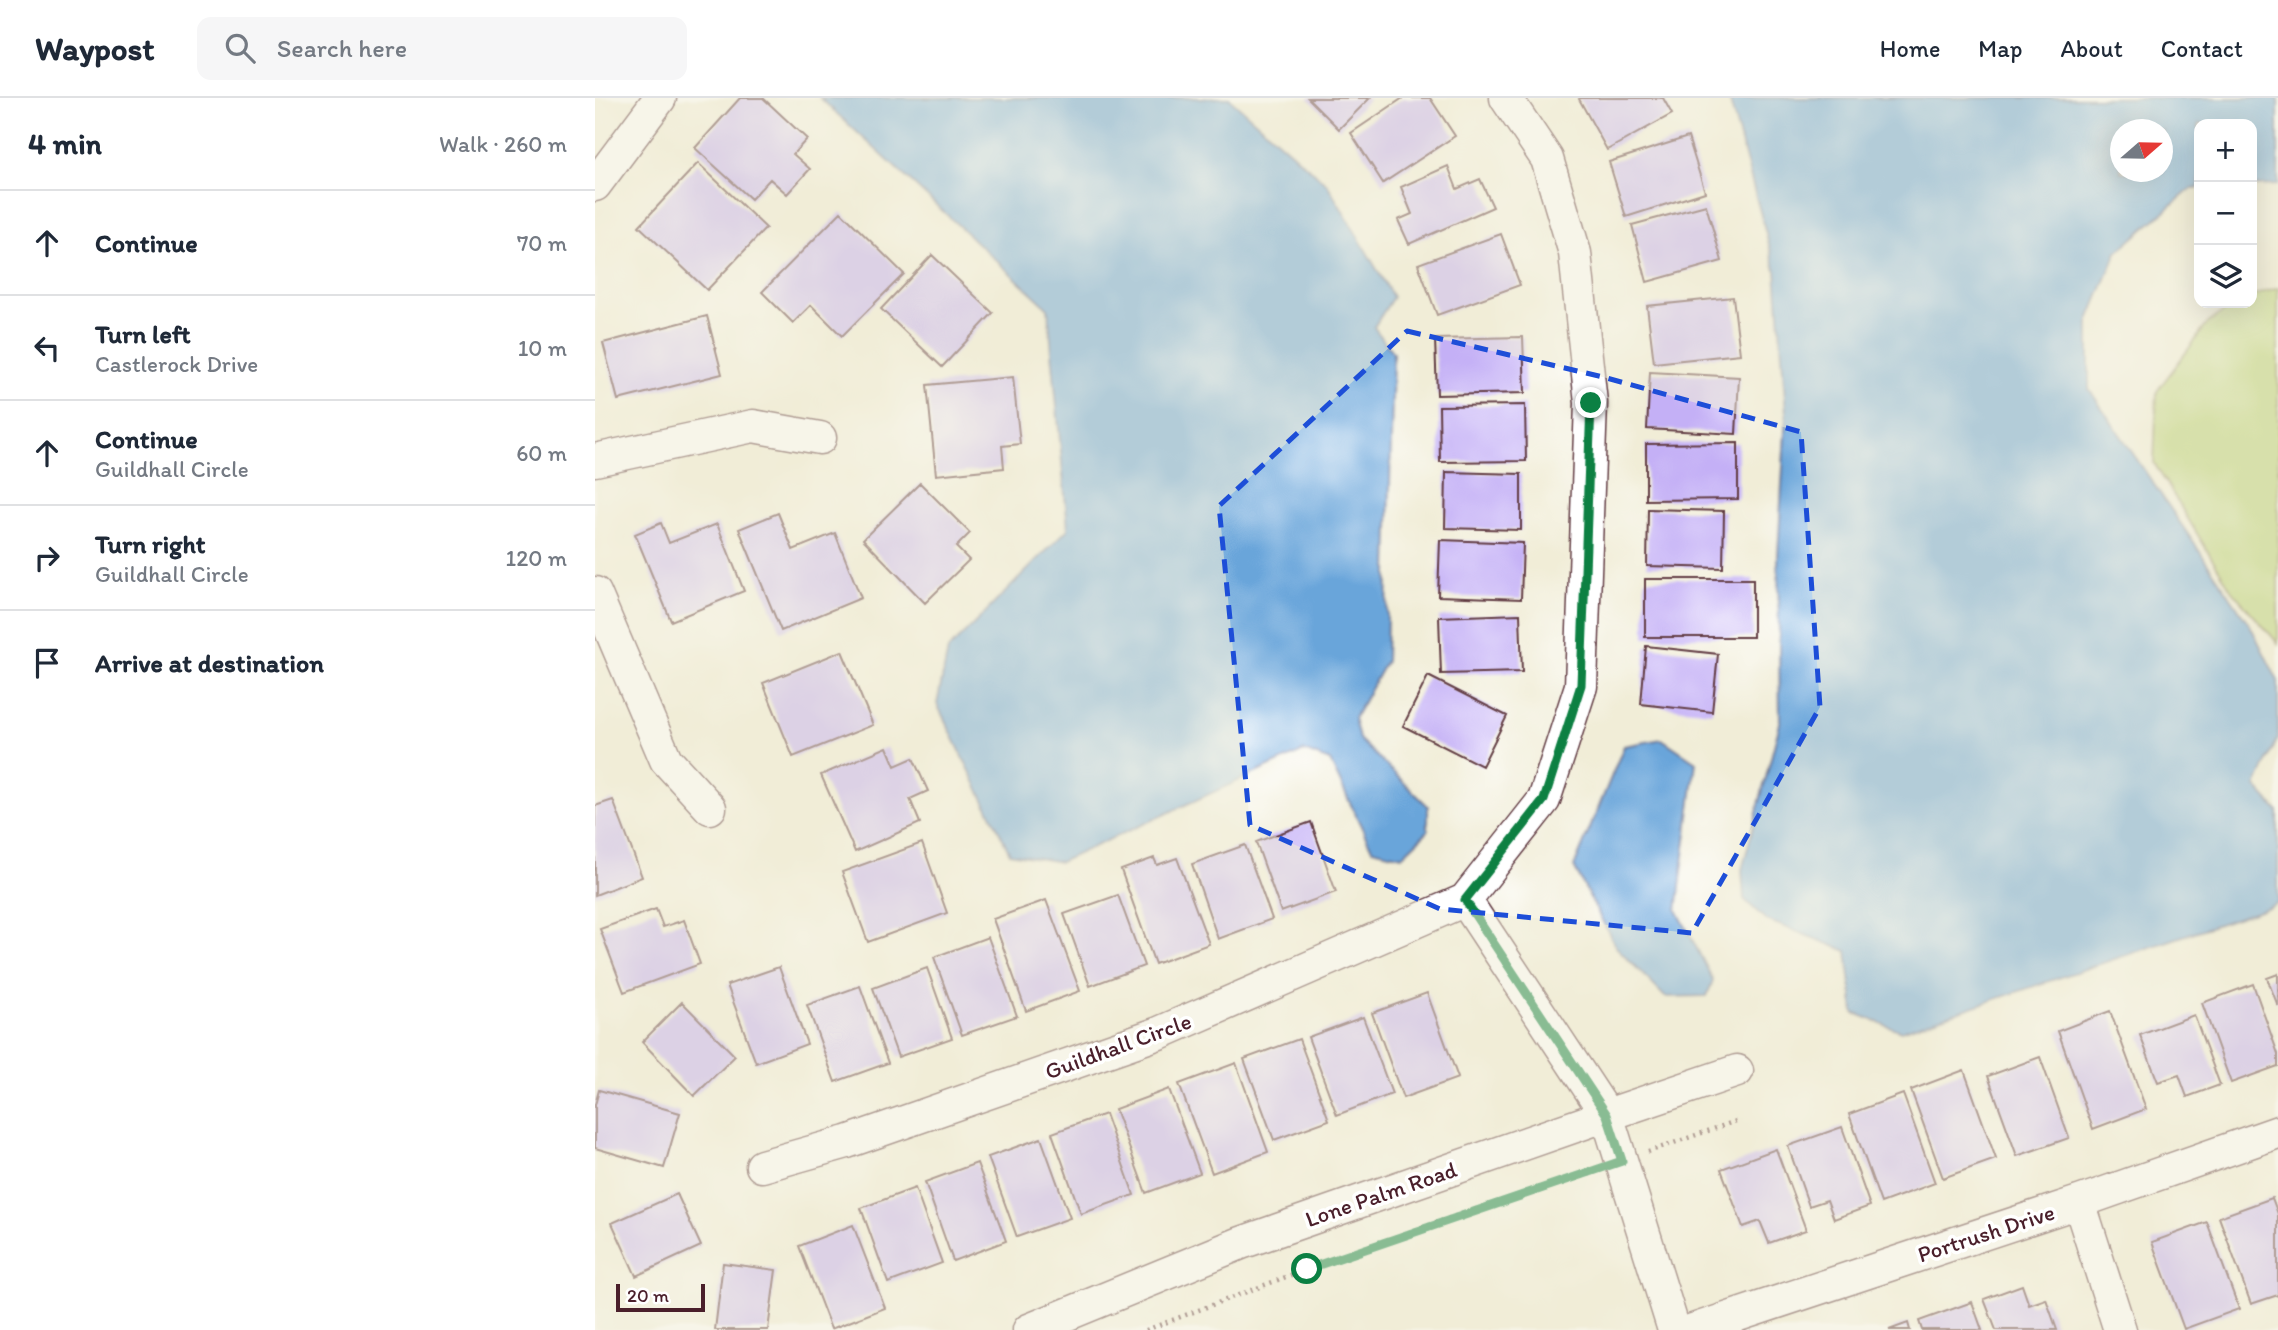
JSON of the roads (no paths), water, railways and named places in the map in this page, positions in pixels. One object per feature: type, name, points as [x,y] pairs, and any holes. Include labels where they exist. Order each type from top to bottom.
[{"type":"street","points":[[595,185],[660,98]]},
{"type":"street","name":"Guildhall Circle","points":[[762,1166],[860,1138],[1159,1033],[1465,900],[1544,800],[1581,685],[1591,403],[1575,253],[1547,159],[1506,98]]},
{"type":"street","points":[[595,460],[753,426],[820,438]]},
{"type":"street","points":[[595,593],[666,760],[710,808]]},
{"type":"street","points":[[1465,900],[1607,1115],[1674,1330]]},
{"type":"street","name":"Lone Palm Road","points":[[1029,1330],[1241,1243],[1737,1072]]},
{"type":"street","name":"Portrush Drive","points":[[1693,1330],[2079,1202],[2278,1132]]},
{"type":"street","points":[[2079,1202],[2120,1330]]},
{"type":"water","points":[[820,98],[1229,98],[1327,184],[1393,297],[1374,327],[1393,353],[1386,661],[1354,718],[1359,739],[1428,806],[1428,831],[1402,856],[1372,849],[1330,761],[1304,751],[1060,862],[1010,853],[937,704],[948,650],[1068,529],[1048,308]]},
{"type":"water","points":[[1732,98],[2278,98],[2278,185],[2257,186],[2257,119],[2194,119],[2194,188],[2117,252],[2089,320],[2089,389],[2251,627],[2278,681],[2278,738],[2256,787],[2278,811],[2278,902],[1901,1031],[1854,1013],[1847,951],[1766,920],[1744,899],[1742,870],[1780,723],[1778,555],[1786,414],[1776,270],[1730,102]]},
{"type":"water","points":[[1662,739],[1696,762],[1677,910],[1713,980],[1707,996],[1665,997],[1616,947],[1574,867],[1624,746]]}]
